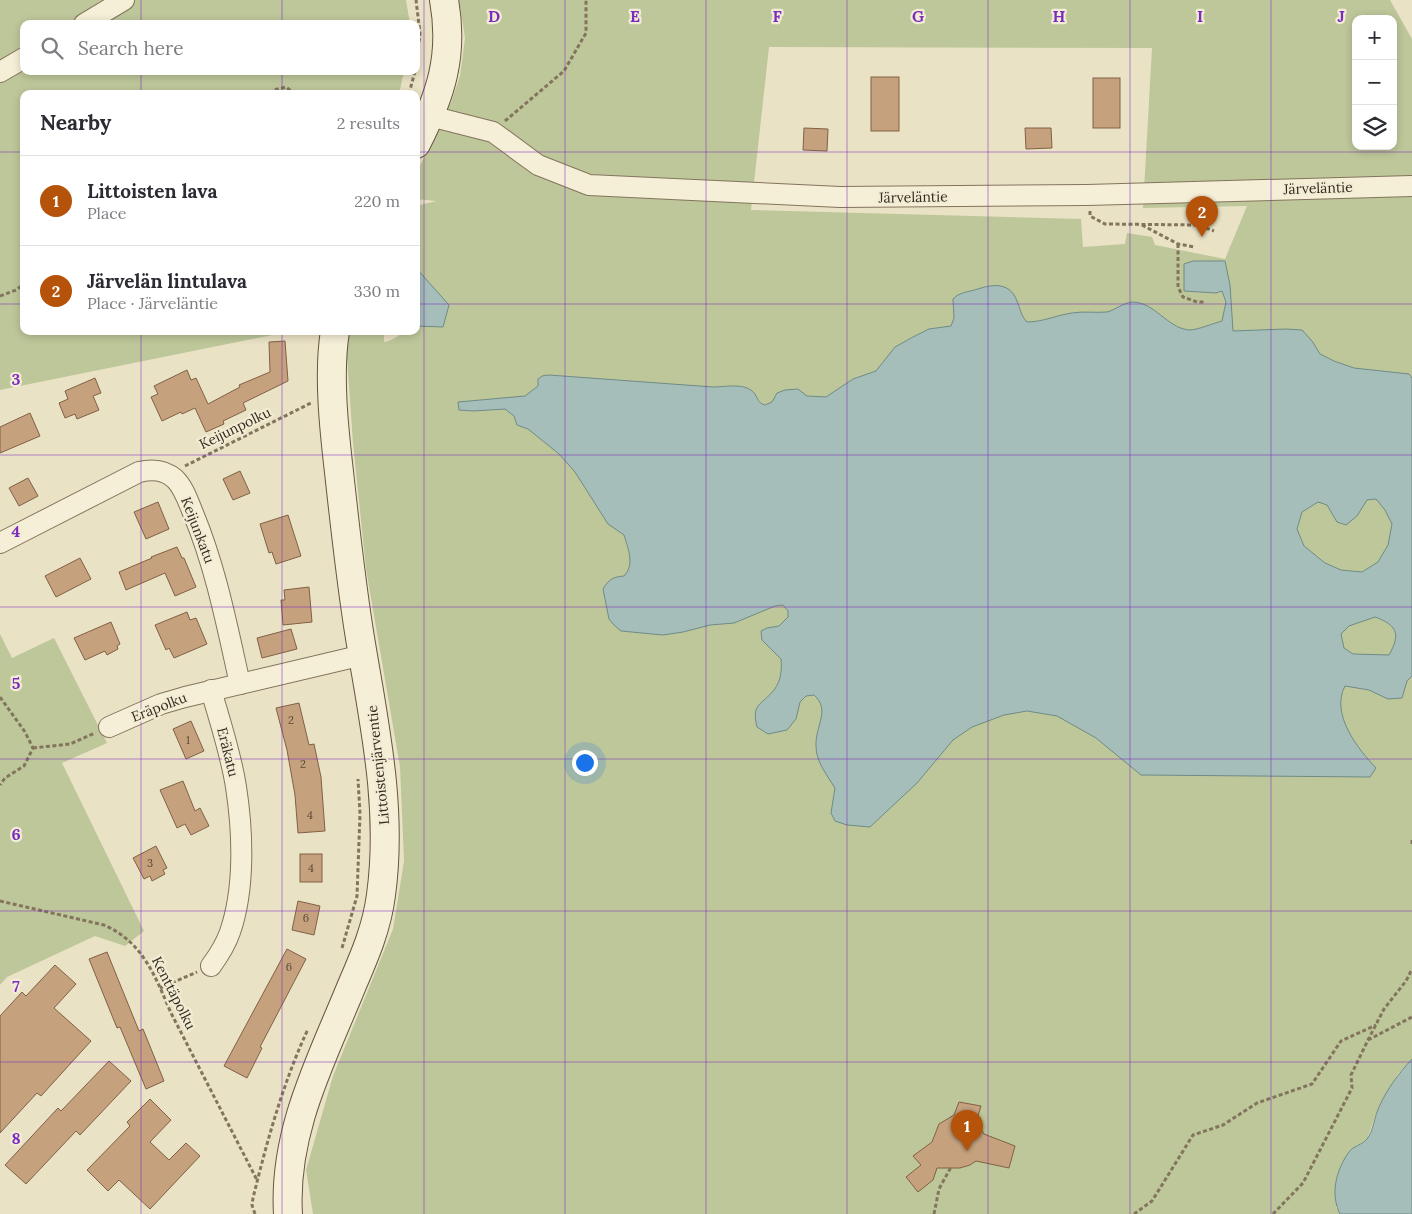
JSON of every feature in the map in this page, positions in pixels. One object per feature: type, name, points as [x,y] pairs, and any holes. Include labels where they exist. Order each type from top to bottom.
[{"type":"street","points":[[91,20],[124,0]]},
{"type":"street","points":[[420,136],[430,116],[442,83],[446,64],[448,21],[444,0]]},
{"type":"street","points":[[0,72],[20,60]]},
{"type":"street","name":"Järveläntie","points":[[430,116],[493,132],[538,164],[589,185],[840,197],[1087,195],[1412,186]]},
{"type":"street","name":"Littoistenjärventie","points":[[288,1214],[288,1170],[296,1127],[317,1067],[369,944],[377,918],[381,895],[386,840],[378,740],[350,575],[336,441],[333,383],[335,335]]},
{"type":"street","points":[[0,543],[139,472],[155,470],[169,475]]},
{"type":"street","name":"Keijunkatu","points":[[169,475],[176,480],[185,494],[210,557],[240,684]]},
{"type":"street","points":[[211,690],[363,655]]},
{"type":"street","name":"Eräpolku","points":[[108,727],[161,704],[211,690]]},
{"type":"street","name":"Eräkatu","points":[[211,690],[236,786],[239,808],[240,854],[235,917],[222,950],[212,966]]},
{"type":"path","points":[[416,0],[418,20]]},
{"type":"path","points":[[493,132],[564,71],[586,33],[586,0]]},
{"type":"path","points":[[410,90],[415,75]]},
{"type":"path","points":[[274,90],[286,86],[290,90]]},
{"type":"path","points":[[1087,195],[1090,216],[1105,224],[1198,225],[1214,231]]},
{"type":"path","points":[[1142,224],[1178,244],[1195,247]]},
{"type":"path","points":[[1178,244],[1178,287],[1183,297],[1197,302],[1206,302]]},
{"type":"path","points":[[0,296],[20,287]]},
{"type":"path","name":"Keijunpolku","points":[[169,475],[194,460],[313,403]]},
{"type":"path","points":[[0,697],[26,732],[33,748]]},
{"type":"path","points":[[33,748],[70,744],[108,727]]},
{"type":"path","points":[[0,785],[5,778],[24,766],[33,748]]},
{"type":"path","points":[[342,950],[357,896],[360,814],[358,775]]},
{"type":"path","points":[[1412,840],[1412,846]]},
{"type":"path","name":"Kenttäpolku","points":[[0,901],[104,925],[116,931],[136,946],[160,988],[175,1022],[257,1180]]},
{"type":"path","points":[[160,988],[212,966]]},
{"type":"path","points":[[1273,1214],[1303,1183],[1352,1088],[1351,1076],[1368,1040],[1384,1010],[1406,981],[1412,969]]},
{"type":"path","points":[[1368,1040],[1412,1017]]},
{"type":"path","points":[[1134,1214],[1152,1201],[1193,1135],[1223,1126],[1257,1103],[1312,1084],[1341,1041],[1376,1025]]},
{"type":"path","points":[[250,1214],[254,1213],[253,1198],[269,1136],[308,1028]]},
{"type":"path","points":[[934,1214],[939,1189],[951,1167]]},
{"type":"green space","points":[[0,0],[406,0],[409,20],[20,20],[20,75],[403,75],[400,90],[20,90],[20,335],[272,335],[0,390]]},
{"type":"green space","points":[[459,0],[1390,0],[1412,39],[1412,1059],[1398,1074],[1379,1106],[1367,1139],[1349,1151],[1336,1207],[1340,1214],[313,1214],[306,1170],[333,1076],[393,929],[404,861],[400,767],[366,569],[353,443],[346,343],[348,335],[384,335],[384,342],[400,335],[420,335],[420,326],[424,325],[422,275],[420,273],[420,205],[436,201],[420,199],[420,166],[451,102],[460,76],[465,38]],"holes":[[[769,47],[1152,48],[1143,208],[1247,206],[1225,259],[1155,245],[1152,237],[1127,233],[1125,244],[1083,247],[1081,219],[751,210]]]},
{"type":"green space","points":[[0,634],[12,658],[54,638],[107,743],[62,763],[144,931],[125,946],[95,936],[7,977],[0,985]]},
{"type":"water","points":[[1193,261],[1225,261],[1230,285],[1233,331],[1302,330],[1320,354],[1334,361],[1354,368],[1409,374],[1412,378],[1412,676],[1407,681],[1402,698],[1388,699],[1369,690],[1345,686],[1341,697],[1343,719],[1348,730],[1361,751],[1376,768],[1370,777],[1141,775],[1096,738],[1057,716],[1027,711],[1004,715],[972,727],[953,740],[917,783],[870,827],[847,825],[835,821],[831,813],[835,788],[822,768],[816,752],[816,739],[822,712],[819,701],[814,695],[806,696],[800,702],[796,719],[787,730],[768,734],[757,727],[755,713],[759,705],[776,687],[780,679],[781,667],[781,659],[762,640],[761,631],[779,626],[788,617],[788,611],[783,605],[775,606],[734,623],[710,625],[683,632],[663,635],[621,631],[609,619],[603,589],[612,579],[624,576],[629,567],[630,556],[624,535],[608,524],[575,472],[559,454],[528,429],[517,425],[514,416],[505,409],[459,410],[458,402],[525,396],[538,386],[538,379],[549,375],[713,387],[741,387],[751,390],[760,402],[765,405],[772,402],[777,393],[785,390],[798,389],[807,396],[826,397],[853,379],[876,371],[895,347],[929,329],[951,326],[954,318],[953,299],[961,294],[989,286],[1001,286],[1010,290],[1027,322],[1076,312],[1107,312],[1132,302],[1148,306],[1174,325],[1189,330],[1222,321],[1226,302],[1222,291],[1216,293],[1184,291],[1184,264]],"holes":[[[1376,499],[1385,510],[1392,524],[1388,545],[1378,562],[1362,572],[1341,570],[1325,563],[1304,546],[1297,529],[1302,512],[1318,502],[1327,505],[1337,522],[1346,525],[1357,516],[1367,500]],[[1375,617],[1388,623],[1395,631],[1395,641],[1389,655],[1353,654],[1344,648],[1341,634],[1349,626]]]},
{"type":"water","points":[[420,272],[449,305],[443,327],[420,326]]},
{"type":"water","points":[[1412,1059],[1412,1214],[1340,1214],[1335,1198],[1335,1190],[1338,1174],[1344,1159],[1351,1150],[1369,1136],[1386,1094]]},
{"type":"building","points":[[871,77],[899,77],[899,131],[871,131]]},
{"type":"building","points":[[1093,78],[1120,78],[1120,128],[1093,128]]},
{"type":"building","points":[[804,128],[828,129],[827,151],[803,150]]},
{"type":"building","points":[[1025,128],[1051,128],[1052,148],[1026,149]]},
{"type":"building","points":[[285,341],[288,381],[243,403],[246,410],[223,421],[224,424],[206,432],[195,408],[162,421],[151,397],[158,394],[154,386],[187,370],[191,380],[196,378],[208,404],[240,387],[239,385],[270,372],[269,342]]},
{"type":"building","points":[[95,378],[101,393],[93,396],[99,410],[77,419],[75,414],[65,418],[59,403],[68,399],[65,391]]},
{"type":"building","points":[[30,413],[40,436],[0,453],[0,427]]},
{"type":"building","points":[[240,471],[250,493],[233,500],[223,479]]},
{"type":"building","points":[[28,478],[38,496],[19,506],[9,488]]},
{"type":"building","points":[[158,502],[169,529],[146,539],[134,512]]},
{"type":"building","points":[[288,515],[301,556],[276,564],[272,552],[269,553],[260,524]]},
{"type":"building","points":[[177,547],[182,558],[184,558],[196,587],[175,596],[165,573],[126,590],[119,572]]},
{"type":"building","points":[[80,558],[91,579],[56,597],[45,576]]},
{"type":"building","points":[[309,587],[312,622],[283,625],[281,600],[285,600],[284,590]]},
{"type":"building","points":[[187,612],[190,620],[196,618],[207,644],[174,658],[169,648],[166,650],[155,625]]},
{"type":"building","points":[[111,622],[120,644],[117,646],[118,649],[107,655],[105,651],[85,660],[74,638]]},
{"type":"building","points":[[291,629],[297,649],[262,658],[257,638]]},
{"type":"building","points":[[299,703],[309,745],[314,744],[321,777],[325,831],[298,833],[295,795],[287,750],[276,708]]},
{"type":"building","points":[[191,721],[204,751],[186,759],[173,729]]},
{"type":"building","points":[[183,781],[195,811],[200,808],[209,826],[191,835],[185,824],[177,828],[160,790]]},
{"type":"building","points":[[156,846],[167,868],[163,870],[165,874],[152,881],[150,876],[144,879],[133,858]]},
{"type":"building","points":[[300,854],[322,854],[322,882],[300,882]]},
{"type":"building","points":[[298,901],[320,906],[314,935],[292,930]]},
{"type":"building","points":[[287,949],[306,959],[260,1047],[262,1048],[247,1078],[224,1066]]},
{"type":"building","points":[[107,952],[139,1031],[143,1029],[164,1081],[146,1089],[120,1027],[117,1028],[89,959]]},
{"type":"building","points":[[55,965],[76,984],[54,1008],[91,1041],[41,1096],[37,1093],[0,1133],[0,1016],[22,992],[26,996]]},
{"type":"building","points":[[109,1061],[131,1081],[80,1135],[76,1131],[26,1184],[5,1165],[58,1108],[61,1111]]},
{"type":"building","points":[[150,1099],[171,1120],[150,1142],[169,1160],[186,1143],[200,1156],[150,1209],[119,1180],[108,1191],[87,1170],[130,1126],[127,1122]]},
{"type":"building","points":[[959,1102],[981,1106],[976,1122],[984,1134],[1015,1146],[1009,1168],[976,1161],[960,1168],[937,1168],[933,1180],[918,1192],[906,1177],[921,1165],[913,1156],[932,1142],[939,1124],[954,1115]]},
{"type":"place","name":"Järvelän lintulava","points":[[1202,237]]},
{"type":"place","name":"Littoisten lava","points":[[967,1151]]}]
